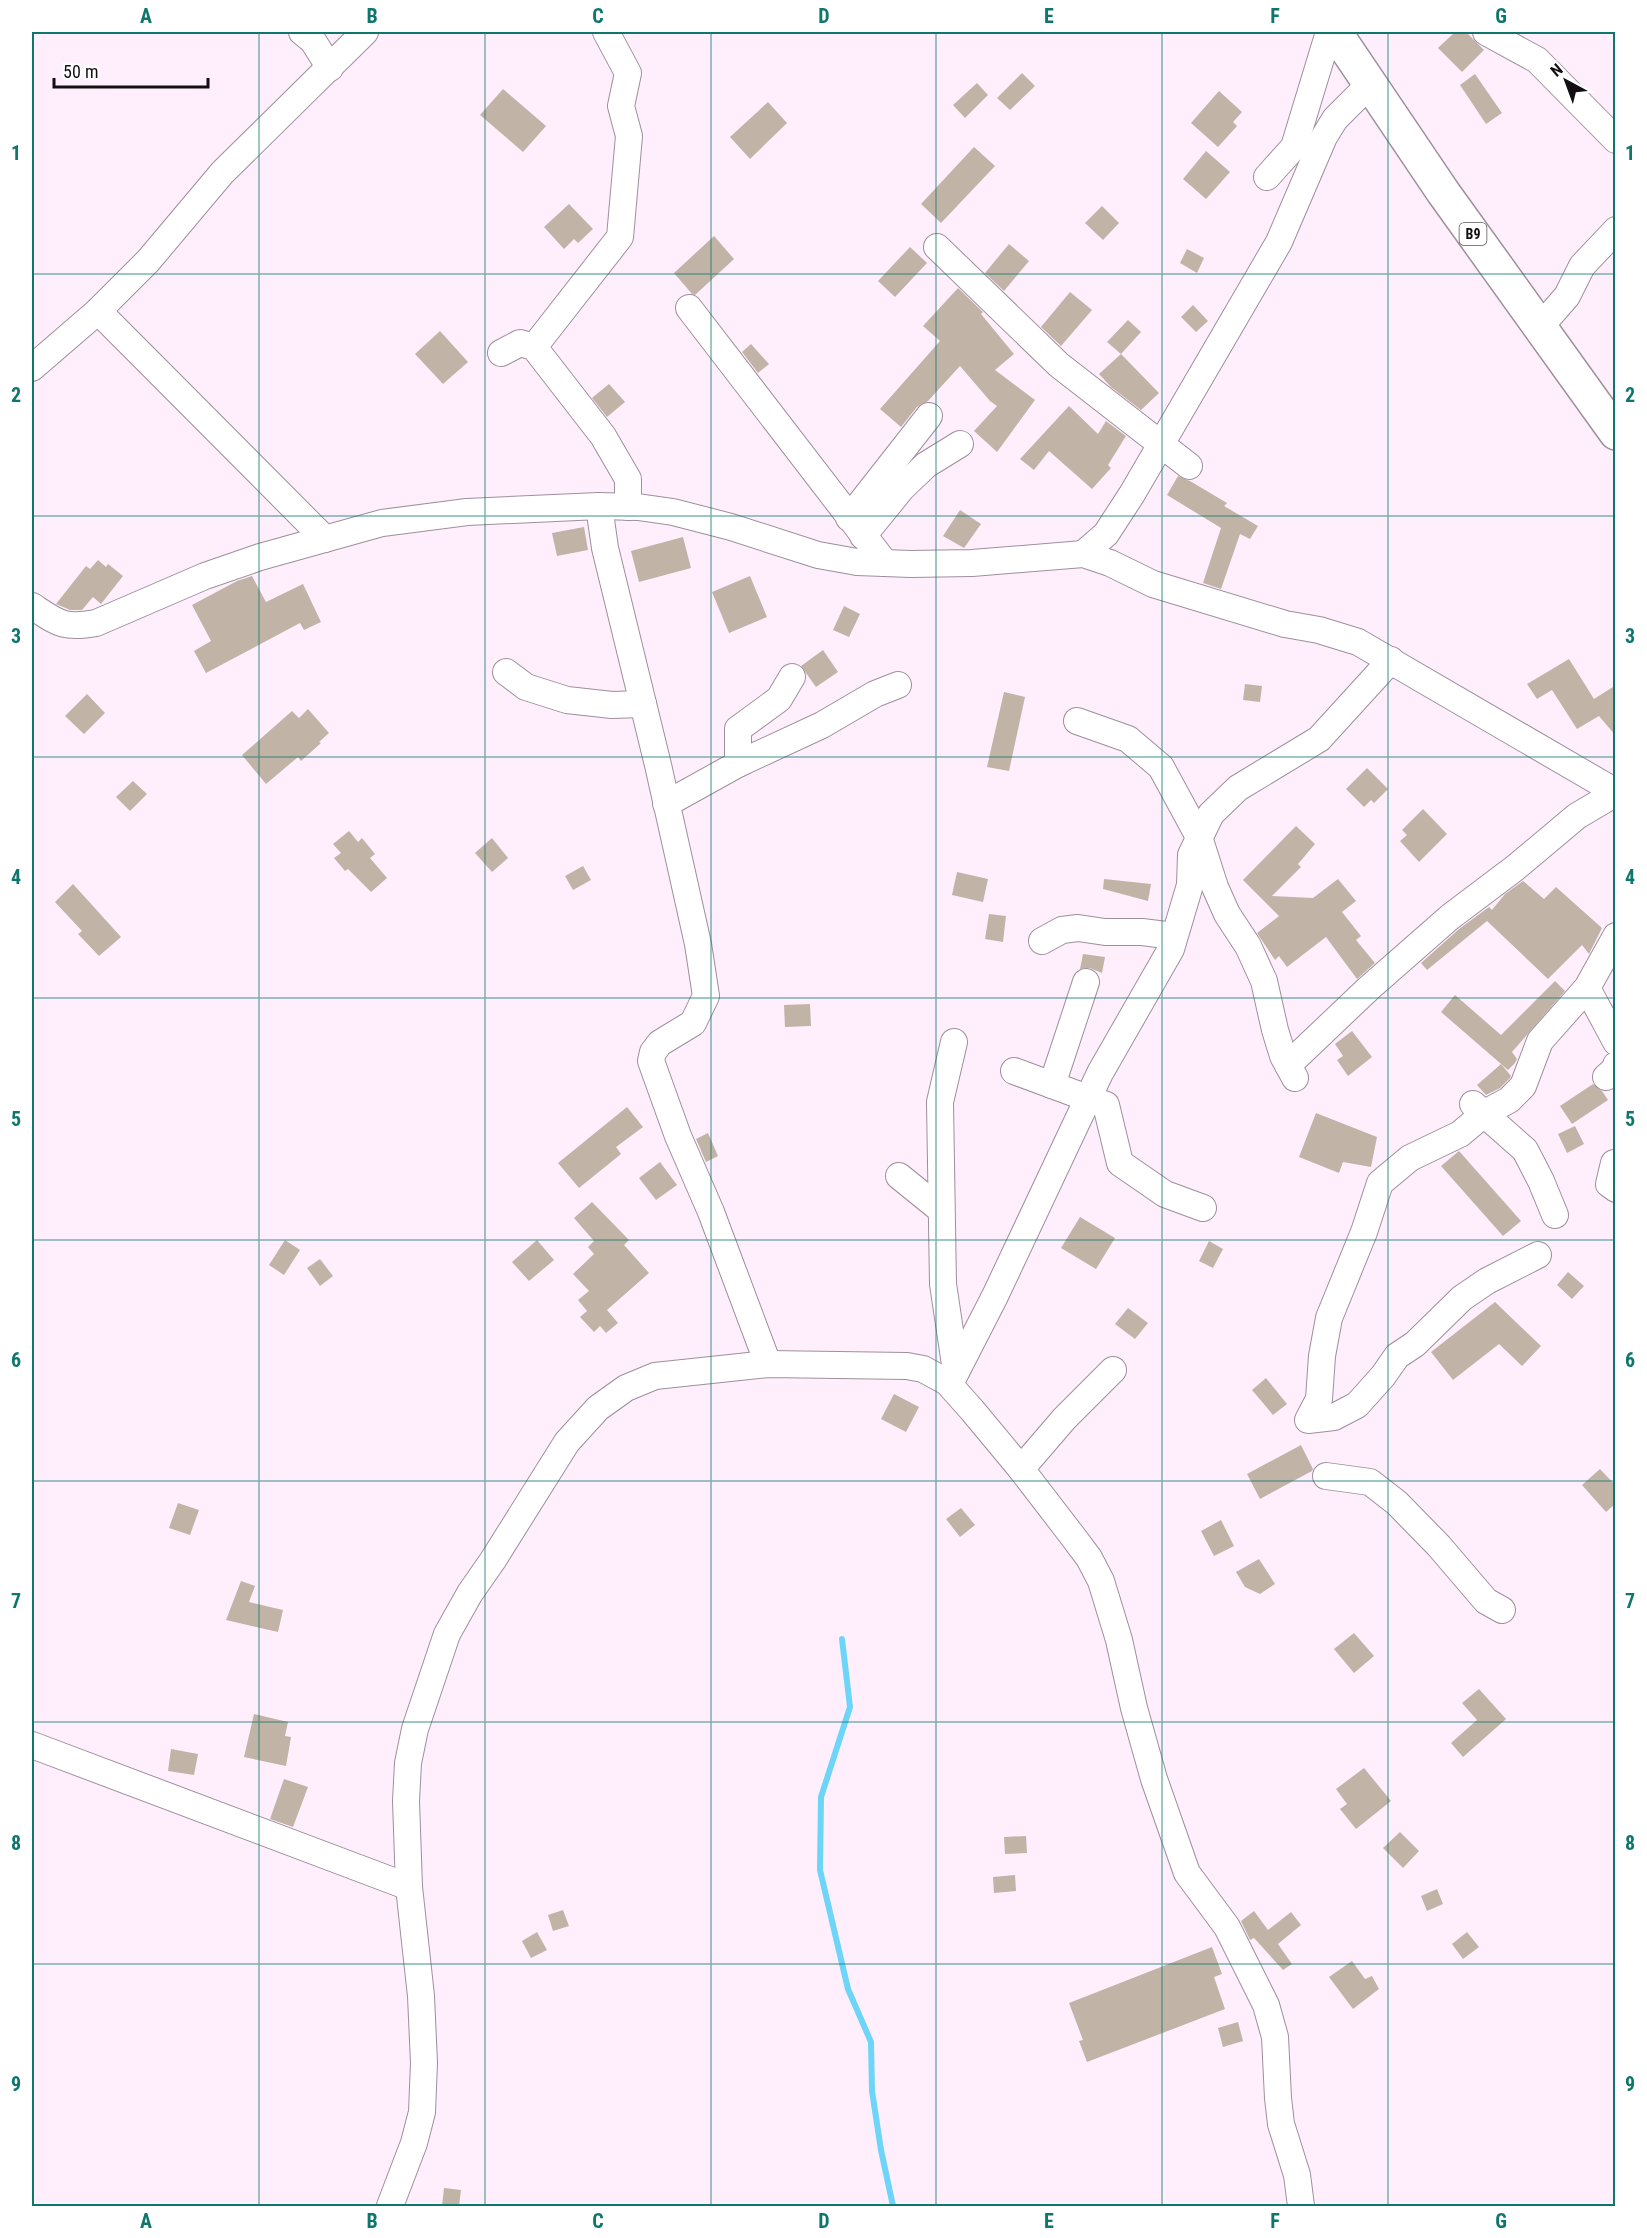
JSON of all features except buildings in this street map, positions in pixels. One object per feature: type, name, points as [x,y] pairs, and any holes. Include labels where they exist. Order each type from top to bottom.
[{"type":"highway","name":"B9","points":[[1342,35],[1443,192],[1616,433]]},
{"type":"street","points":[[32,368],[98,312],[148,261],[222,173],[365,32]]},
{"type":"street","points":[[534,347],[620,237],[629,136],[621,106],[628,73],[606,32]]},
{"type":"street","points":[[1486,32],[1537,60],[1612,132]]},
{"type":"street","points":[[310,35],[330,68]]},
{"type":"street","points":[[1267,177],[1294,147],[1342,35]]},
{"type":"street","points":[[1083,554],[1106,534],[1132,494],[1279,243],[1324,137],[1335,119],[1371,83]]},
{"type":"street","points":[[1540,327],[1567,296],[1582,266],[1616,230]]},
{"type":"street","points":[[937,247],[1059,365],[1189,466]]},
{"type":"street","points":[[689,309],[885,563]]},
{"type":"street","points":[[98,312],[325,539]]},
{"type":"street","points":[[501,354],[520,343],[534,347],[603,436],[628,478],[628,507]]},
{"type":"street","points":[[856,527],[929,416]]},
{"type":"street","points":[[856,527],[926,465],[960,444]]},
{"type":"street","points":[[599,506],[605,548],[698,944],[706,996],[693,1023],[660,1043],[653,1052],[651,1061],[657,1083],[711,1212],[768,1364]]},
{"type":"street","points":[[32,606],[64,626],[77,627],[96,623],[205,576],[260,557],[382,523],[467,513],[599,506],[683,514],[732,527],[818,555],[857,562],[972,563],[1083,554],[1110,563],[1153,584],[1286,624],[1319,630],[1358,642],[1616,793],[1577,816],[1515,868],[1450,917],[1369,988],[1292,1071],[1275,1030],[1264,981],[1248,946],[1227,914],[1215,887],[1199,837],[1161,767],[1128,739],[1077,721]]},
{"type":"street","points":[[951,1376],[995,1296],[1101,1072],[1170,949],[1190,885],[1191,855],[1211,814],[1238,788],[1319,740],[1391,660]]},
{"type":"street","points":[[506,672],[526,687],[567,700],[612,705],[643,704]]},
{"type":"street","points":[[738,764],[738,729],[779,699],[792,677]]},
{"type":"street","points":[[666,804],[738,764],[822,725],[875,694],[898,685]]},
{"type":"street","points":[[1042,941],[1062,930],[1078,928],[1174,936]]},
{"type":"street","points":[[1538,1255],[1487,1281],[1462,1298],[1415,1344],[1397,1356],[1383,1376],[1357,1405],[1334,1418],[1308,1420],[1319,1399],[1322,1356],[1329,1318],[1364,1232],[1380,1183],[1410,1158],[1460,1134],[1479,1109],[1509,1100],[1523,1086],[1540,1041],[1587,988],[1616,936]]},
{"type":"street","points":[[1052,1085],[1086,982]]},
{"type":"street","points":[[1587,988],[1616,1042]]},
{"type":"street","points":[[954,1042],[940,1102],[943,1284],[951,1376],[1089,1558],[1101,1581],[1119,1640],[1134,1708],[1154,1779],[1187,1873],[1227,1928],[1266,2005],[1275,2037],[1281,2124],[1297,2175],[1301,2206]]},
{"type":"street","points":[[1014,1071],[1106,1105],[1120,1163],[1165,1194],[1203,1208]]},
{"type":"street","points":[[1479,1109],[1525,1150],[1555,1215]]},
{"type":"street","points":[[1614,1163],[1609,1184],[1616,1189]]},
{"type":"street","points":[[899,1176],[941,1210]]},
{"type":"street","points":[[390,2206],[414,2143],[422,2112],[424,2063],[421,1996],[409,1887],[406,1801],[408,1763],[415,1730],[447,1634],[470,1593],[567,1442],[598,1408],[626,1388],[655,1376],[768,1364],[907,1366],[951,1376]]},
{"type":"street","points":[[1022,1468],[1064,1419],[1113,1370]]},
{"type":"street","points":[[1326,1476],[1370,1482],[1397,1503],[1439,1546],[1486,1601],[1502,1610]]},
{"type":"street","points":[[32,1745],[409,1887]]},
{"type":"waterway","points":[[842,1639],[850,1707],[821,1797],[820,1870],[848,1989],[871,2042],[872,2091],[893,2206]]}]
